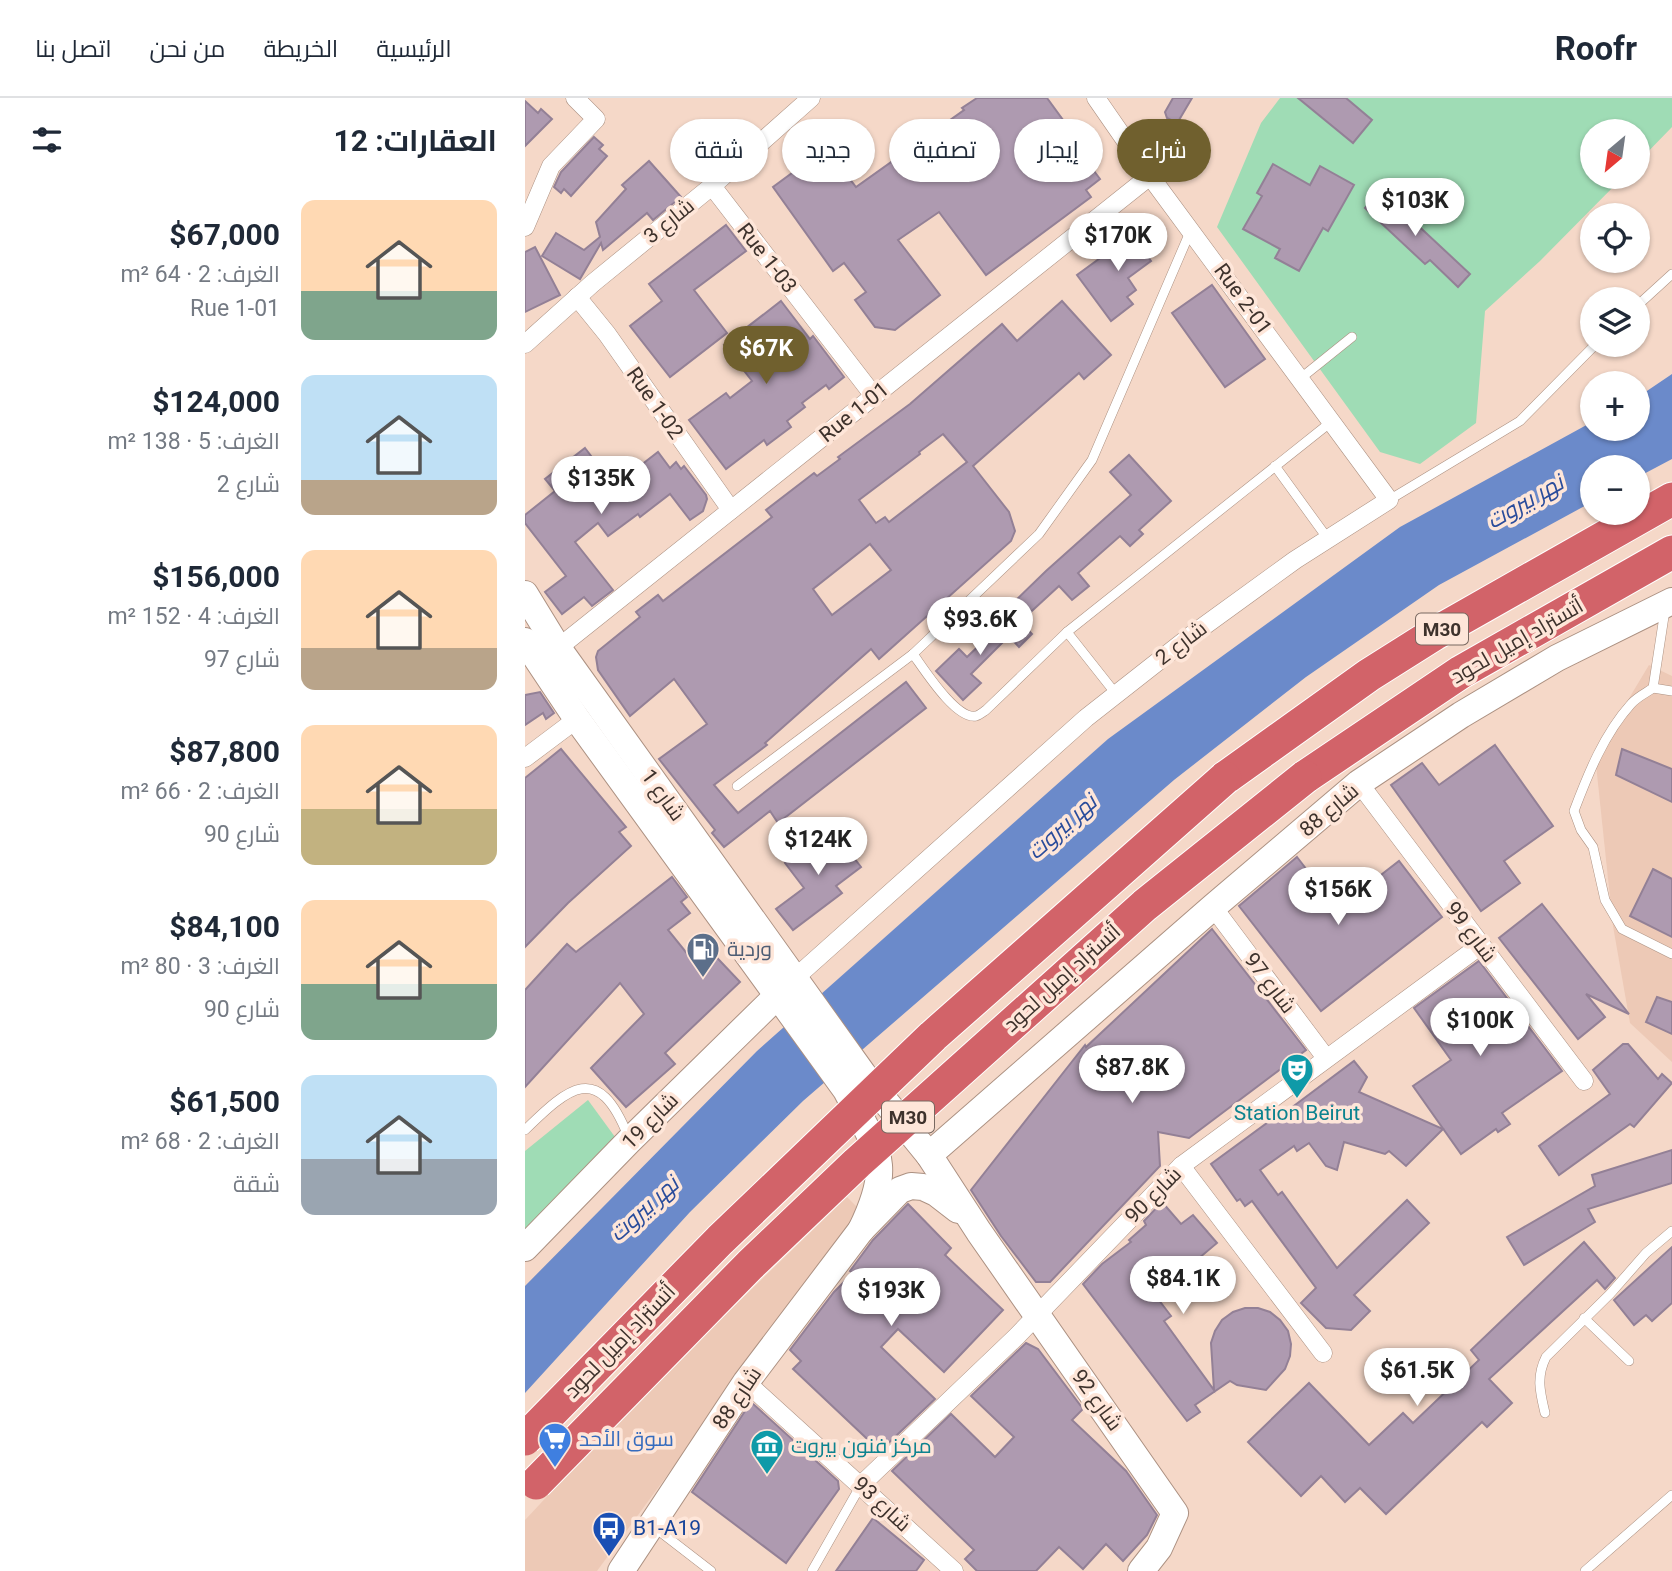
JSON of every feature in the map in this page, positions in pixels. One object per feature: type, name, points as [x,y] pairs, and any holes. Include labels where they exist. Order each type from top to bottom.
[{"type":"highway","name":"أتستراد إميل لحود","points":[[525,1439],[720,1240],[933,1036],[1225,778],[1369,675],[1434,634],[1672,499]]},
{"type":"highway","name":"أتستراد إميل لحود","points":[[531,1489],[750,1265],[857,1163],[1145,905],[1305,777],[1461,672],[1672,552]]},
{"type":"main road","name":"شارع 1","points":[[525,594],[558,648],[791,994]]},
{"type":"main road","name":"شارع 88","points":[[929,1155],[1359,783],[1461,715],[1557,658],[1613,628],[1669,603]]},
{"type":"main road","name":"شارع 1","points":[[525,641],[577,719],[791,994]]},
{"type":"main road","points":[[791,994],[855,1082],[929,1155],[978,1232]]},
{"type":"main road","name":"شارع 19","points":[[525,1248],[629,1141],[791,994]]},
{"type":"main road","points":[[855,1082],[880,1160],[878,1188],[861,1230]]},
{"type":"main road","points":[[861,1230],[901,1190],[911,1186],[923,1186],[952,1204],[978,1232]]},
{"type":"main road","name":"شارع 88","points":[[621,1571],[746,1382],[861,1230]]},
{"type":"main road","name":"شارع 92","points":[[978,1232],[1175,1513],[1159,1548],[1141,1571]]},
{"type":"street","points":[[525,227],[551,166],[596,119],[575,98]]},
{"type":"street","name":"شارع 3","points":[[525,344],[577,297],[712,186],[811,98]]},
{"type":"street","name":"Rue 2-01","points":[[1096,98],[1117,128]]},
{"type":"street","name":"Rue 1-01","points":[[558,648],[1142,182]]},
{"type":"street","name":"Rue 2-01","points":[[1155,182],[1389,500]]},
{"type":"street","name":"Rue 1-03","points":[[712,186],[874,396]]},
{"type":"street","name":"Rue 1-02","points":[[577,297],[607,334],[731,510]]},
{"type":"street","name":"شارع 2","points":[[791,994],[1086,718],[1204,625],[1328,538],[1389,500]]},
{"type":"street","points":[[525,758],[577,719]]},
{"type":"street","name":"شارع 99","points":[[1359,783],[1584,1081]]},
{"type":"street","name":"شارع 97","points":[[1213,907],[1326,1058]]},
{"type":"street","name":"شارع 90","points":[[861,1485],[1036,1315],[1181,1166],[1481,945]]},
{"type":"street","points":[[1181,1166],[1323,1353]]},
{"type":"street","name":"شارع 93","points":[[746,1382],[954,1571]]},
{"type":"lane","points":[[737,786],[913,654],[1039,534],[1092,460],[1191,229]]},
{"type":"lane","points":[[1650,294],[1672,274]]},
{"type":"lane","points":[[1301,378],[1352,337]]},
{"type":"lane","name":"شارع 2","points":[[1389,500],[1520,421],[1583,357]]},
{"type":"lane","points":[[913,654],[954,707],[976,716],[986,710],[1067,632],[1331,422]]},
{"type":"lane","points":[[1276,466],[1328,538]]},
{"type":"lane","points":[[1653,688],[1669,603]]},
{"type":"lane","points":[[1067,632],[1116,694]]},
{"type":"lane","points":[[1672,691],[1653,688],[1633,702],[1615,725],[1589,771],[1574,811],[1581,830],[1593,847],[1605,900],[1622,929],[1672,954]]},
{"type":"lane","points":[[525,1130],[554,1101],[572,1090],[589,1089],[606,1097],[618,1112],[629,1141]]},
{"type":"lane","points":[[1545,1413],[1538,1386],[1539,1371],[1546,1357],[1610,1294],[1646,1253],[1672,1231]]},
{"type":"lane","points":[[1584,1318],[1629,1361]]},
{"type":"lane","points":[[812,1571],[861,1485]]},
{"type":"lane","points":[[1585,1571],[1672,1495]]},
{"type":"lane","points":[[652,1526],[711,1571]]},
{"type":"shaded area","points":[[1649,665],[1672,676],[1672,1062],[1630,1023],[1613,926],[1595,755]]},
{"type":"shaded area","name":"سوق الأحد","points":[[847,1197],[861,1211],[597,1571],[525,1571],[525,1520],[641,1396]]},
{"type":"green space","points":[[1280,98],[1672,98],[1672,127],[1650,150],[1650,119],[1580,119],[1580,189],[1611,189],[1597,203],[1580,203],[1580,221],[1485,311],[1476,423],[1420,464],[1380,452],[1217,227],[1261,123]]},
{"type":"green space","points":[[588,1100],[615,1137],[525,1234],[525,1151]]},
{"type":"water","name":"نهر بيروت","points":[[1672,374],[1672,459],[1650,471],[1650,455],[1580,455],[1580,509],[1439,585],[1306,677],[1174,780],[803,1101],[690,1212],[525,1393],[525,1286],[757,1051],[1108,739],[1400,527],[1580,429],[1580,441],[1650,441],[1650,389]]},
{"type":"building","points":[[977,98],[1047,98],[1062,119],[1014,119],[1014,182],[1096,182],[1086,190],[1091,197],[986,275],[939,212],[898,240],[940,295],[895,330],[875,327],[855,300],[866,292],[844,263],[833,271],[773,187],[782,180],[852,182],[856,187],[863,182],[875,182],[875,173],[889,163],[889,182],[1000,182],[1000,119],[951,119],[964,110],[962,108]]},
{"type":"building","points":[[1173,98],[1192,98],[1180,119],[1169,119],[1165,112]]},
{"type":"building","points":[[1298,98],[1346,98],[1372,120],[1353,143]]},
{"type":"building","points":[[525,101],[538,113],[541,109],[552,119],[525,146]]},
{"type":"building","points":[[594,137],[603,145],[599,149],[607,156],[571,196],[564,189],[561,193],[554,187],[561,172]]},
{"type":"building","points":[[649,161],[681,197],[653,220],[647,213],[603,250],[601,243],[580,279],[542,256],[556,233],[584,250],[600,237],[596,222],[626,189],[622,185]]},
{"type":"building","points":[[1273,164],[1310,185],[1320,166],[1354,185],[1328,231],[1323,228],[1299,271],[1275,258],[1280,249],[1243,229],[1262,196],[1257,193]]},
{"type":"building","points":[[1381,191],[1470,274],[1458,287],[1430,260],[1425,264],[1365,208]]},
{"type":"building","points":[[726,225],[746,251],[694,290],[727,333],[670,377],[630,326],[662,301],[649,284]]},
{"type":"building","points":[[1144,226],[1157,244],[1145,253],[1151,261],[1128,278],[1136,290],[1127,297],[1133,304],[1111,321],[1077,275]]},
{"type":"building","points":[[535,247],[560,295],[525,312],[525,252]]},
{"type":"building","points":[[1212,285],[1265,359],[1225,387],[1172,313]]},
{"type":"building","points":[[781,301],[810,339],[813,336],[844,377],[829,389],[826,385],[802,403],[805,407],[787,421],[791,427],[767,445],[764,440],[726,469],[689,420],[726,393],[730,398],[752,381],[724,345]]},
{"type":"building","points":[[1062,301],[1111,355],[1084,379],[1079,373],[973,466],[1009,512],[1015,531],[1011,541],[879,659],[871,649],[765,743],[767,745],[714,785],[738,813],[906,682],[926,708],[778,823],[770,811],[724,847],[712,833],[715,830],[659,759],[707,724],[674,679],[630,716],[598,670],[598,651],[640,617],[636,612],[658,595],[663,601],[772,517],[766,510],[814,473],[817,476],[840,459],[838,457],[910,404],[1002,324],[1017,341]],"holes":[[[943,434],[967,462],[889,522],[885,517],[876,523],[859,500]],[[870,544],[891,570],[832,615],[813,589]]]},
{"type":"building","points":[[585,448],[614,486],[658,452],[670,468],[676,462],[681,469],[684,466],[707,499],[703,511],[690,520],[670,494],[640,517],[638,514],[608,536],[598,523],[575,542],[613,590],[592,606],[584,597],[562,614],[545,592],[566,576],[525,523],[525,515],[555,491],[545,479]]},
{"type":"building","points":[[1129,455],[1171,501],[1139,530],[1143,534],[1130,546],[1120,536],[1078,573],[1089,586],[1072,600],[1059,586],[1022,620],[1010,606],[1131,495],[1110,472]]},
{"type":"building","points":[[1012,614],[1032,634],[1019,647],[1009,636],[971,674],[981,683],[963,700],[936,671],[959,649],[967,657]]},
{"type":"building","points":[[540,692],[554,713],[546,719],[543,713],[525,725],[525,695]]},
{"type":"building","points":[[1495,745],[1553,826],[1504,861],[1520,883],[1481,911],[1391,785],[1422,763],[1439,785]]},
{"type":"building","points":[[561,749],[626,827],[619,832],[631,846],[568,903],[525,947],[525,778]]},
{"type":"building","points":[[1622,749],[1672,769],[1672,802],[1616,775]]},
{"type":"building","points":[[831,828],[861,867],[836,886],[842,893],[793,930],[776,909],[804,888],[785,863]]},
{"type":"building","points":[[1297,857],[1337,909],[1399,861],[1442,917],[1321,1011],[1239,906]]},
{"type":"building","points":[[1653,869],[1672,879],[1672,937],[1630,916]]},
{"type":"building","points":[[672,877],[687,897],[681,902],[690,913],[668,930],[689,956],[703,943],[740,982],[665,1053],[675,1064],[626,1107],[591,1068],[644,1014],[620,983],[525,1087],[525,990],[567,944],[576,952]]},
{"type":"building","points":[[1542,904],[1629,1014],[1586,994],[1605,1017],[1578,1039],[1499,938]]},
{"type":"building","points":[[1212,929],[1306,1050],[1189,1138],[1158,1132],[1160,1166],[1050,1282],[1036,1282],[971,1190],[1085,1045],[1086,1047]]},
{"type":"building","points":[[1479,961],[1562,1071],[1502,1113],[1510,1124],[1498,1132],[1496,1129],[1461,1154],[1413,1086],[1451,1060],[1414,1008]]},
{"type":"building","points":[[1657,997],[1672,1002],[1672,1034],[1646,1022]]},
{"type":"building","points":[[1623,1044],[1628,1044],[1658,1079],[1662,1074],[1672,1083],[1634,1127],[1630,1124],[1559,1175],[1539,1146],[1610,1094],[1593,1070]]},
{"type":"building","points":[[1354,1061],[1367,1077],[1359,1092],[1443,1129],[1406,1166],[1389,1151],[1385,1154],[1344,1142],[1337,1170],[1326,1166],[1309,1143],[1297,1151],[1294,1146],[1260,1170],[1278,1195],[1282,1192],[1337,1268],[1407,1200],[1429,1223],[1354,1295],[1370,1311],[1351,1330],[1326,1328],[1301,1303],[1316,1288],[1252,1201],[1245,1206],[1240,1199],[1237,1201],[1211,1164]]},
{"type":"building","points":[[1672,1150],[1672,1183],[1588,1209],[1595,1222],[1524,1265],[1507,1237],[1595,1186],[1592,1175]]},
{"type":"building","points":[[1162,1202],[1181,1224],[1193,1215],[1217,1243],[1155,1295],[1171,1316],[1164,1321],[1214,1390],[1211,1343],[1222,1320],[1233,1312],[1258,1308],[1270,1312],[1288,1331],[1291,1344],[1285,1369],[1266,1390],[1237,1385],[1230,1381],[1195,1405],[1200,1412],[1187,1421],[1083,1284],[1102,1264],[1131,1242],[1129,1240],[1146,1225],[1144,1221]]},
{"type":"building","points":[[908,1204],[951,1248],[945,1255],[1003,1310],[944,1372],[898,1329],[881,1347],[935,1399],[880,1451],[793,1369],[801,1361],[790,1350],[834,1292],[853,1273],[850,1271],[873,1240]]},
{"type":"building","points":[[1584,1242],[1615,1278],[1605,1289],[1597,1280],[1489,1379],[1512,1403],[1487,1427],[1482,1422],[1386,1514],[1360,1488],[1345,1502],[1321,1476],[1301,1496],[1248,1442],[1309,1383],[1369,1445],[1403,1413],[1413,1423],[1479,1360],[1471,1350]]},
{"type":"building","points":[[1672,1247],[1672,1303],[1652,1321],[1646,1315],[1634,1325],[1614,1300]]},
{"type":"building","points":[[1026,1343],[1038,1349],[1083,1409],[1072,1420],[1126,1471],[1157,1515],[1147,1535],[1123,1561],[1106,1544],[1083,1569],[1059,1547],[1036,1571],[977,1571],[965,1559],[974,1550],[892,1471],[951,1414],[995,1457],[1014,1437],[971,1396]]},
{"type":"building","points":[[751,1402],[838,1481],[839,1489],[786,1563],[692,1492]]},
{"type":"building","points":[[873,1518],[924,1560],[916,1571],[836,1571]]},
{"type":"place","name":"وردية","points":[[703,979]]},
{"type":"place","name":"Station Beirut","points":[[1297,1100]]},
{"type":"place","name":"سوق الأحد","points":[[555,1469]]},
{"type":"place","name":"مركز فنون بيروت","points":[[767,1476]]},
{"type":"place","name":"B1-A19","points":[[609,1558]]}]
